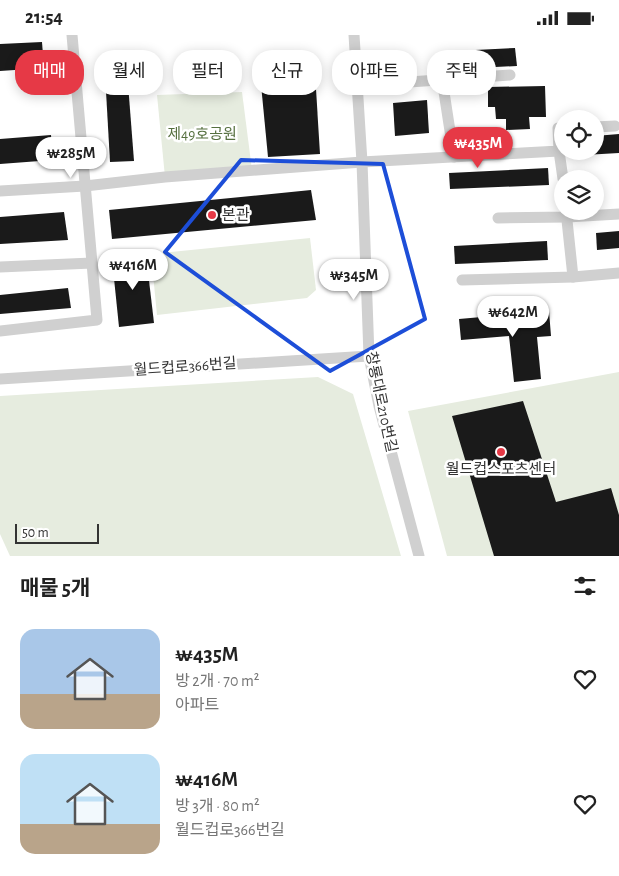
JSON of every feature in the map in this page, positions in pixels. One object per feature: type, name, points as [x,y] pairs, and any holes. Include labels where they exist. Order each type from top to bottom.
[{"type":"street","points":[[0,331],[97,320],[72,35]]},
{"type":"street","name":"창룡대로210번길","points":[[354,35],[362,162],[369,356],[379,406],[419,556]]},
{"type":"street","points":[[496,76],[510,75]]},
{"type":"street","points":[[444,95],[454,157]]},
{"type":"street","points":[[604,127],[615,126]]},
{"type":"street","points":[[0,191],[85,186],[165,177],[362,162],[554,151]]},
{"type":"street","points":[[604,214],[619,214]]},
{"type":"street","points":[[498,219],[554,215]]},
{"type":"street","points":[[567,220],[574,277]]},
{"type":"street","points":[[0,267],[92,263]]},
{"type":"street","points":[[462,280],[574,277],[619,273]]},
{"type":"street","name":"월드컵로366번길","points":[[0,379],[369,356]]},
{"type":"highlighted area","points":[[241,160],[383,164],[425,319],[330,371],[165,252]]},
{"type":"green space","name":"제49호공원","points":[[242,92],[252,170],[165,177],[157,95],[242,95]]},
{"type":"green space","points":[[310,238],[316,290],[307,298],[157,315],[151,254]]},
{"type":"green space","points":[[619,372],[619,556],[447,556],[408,411]]},
{"type":"green space","points":[[318,377],[353,394],[401,556],[10,556],[0,534],[0,396]]},
{"type":"building","points":[[42,42],[43,50],[15,50],[15,70],[0,71],[0,44]]},
{"type":"building","points":[[515,48],[517,66],[496,67],[496,50],[475,50]]},
{"type":"building","points":[[545,86],[546,117],[529,117],[530,129],[506,130],[506,119],[496,119],[495,107],[488,107],[488,95],[496,95],[496,87]]},
{"type":"building","points":[[106,95],[129,95],[134,161],[110,162]]},
{"type":"building","points":[[262,95],[316,95],[320,154],[268,157]]},
{"type":"building","points":[[427,100],[429,133],[395,136],[393,103]]},
{"type":"building","points":[[619,134],[619,153],[604,154],[604,135]]},
{"type":"building","points":[[51,135],[53,160],[0,164],[0,139]]},
{"type":"building","points":[[548,168],[549,185],[450,189],[449,173]]},
{"type":"building","name":"본관","points":[[311,190],[316,220],[112,239],[109,210]]},
{"type":"building","points":[[64,212],[68,240],[0,244],[0,217]]},
{"type":"building","points":[[619,231],[619,248],[597,250],[596,233]]},
{"type":"building","points":[[547,241],[548,260],[455,264],[454,246]]},
{"type":"building","points":[[146,255],[154,323],[119,327],[112,259]]},
{"type":"building","points":[[68,288],[71,308],[0,314],[0,295]]},
{"type":"building","points":[[549,311],[551,336],[537,337],[541,379],[514,382],[509,336],[461,340],[459,319]]},
{"type":"building","name":"월드컵스포츠센터","points":[[523,401],[556,502],[611,488],[619,515],[619,556],[494,556],[452,416]]},
{"type":"place","name":"본관","points":[[212,215]]},
{"type":"place","name":"월드컵스포츠센터","points":[[501,452]]}]
